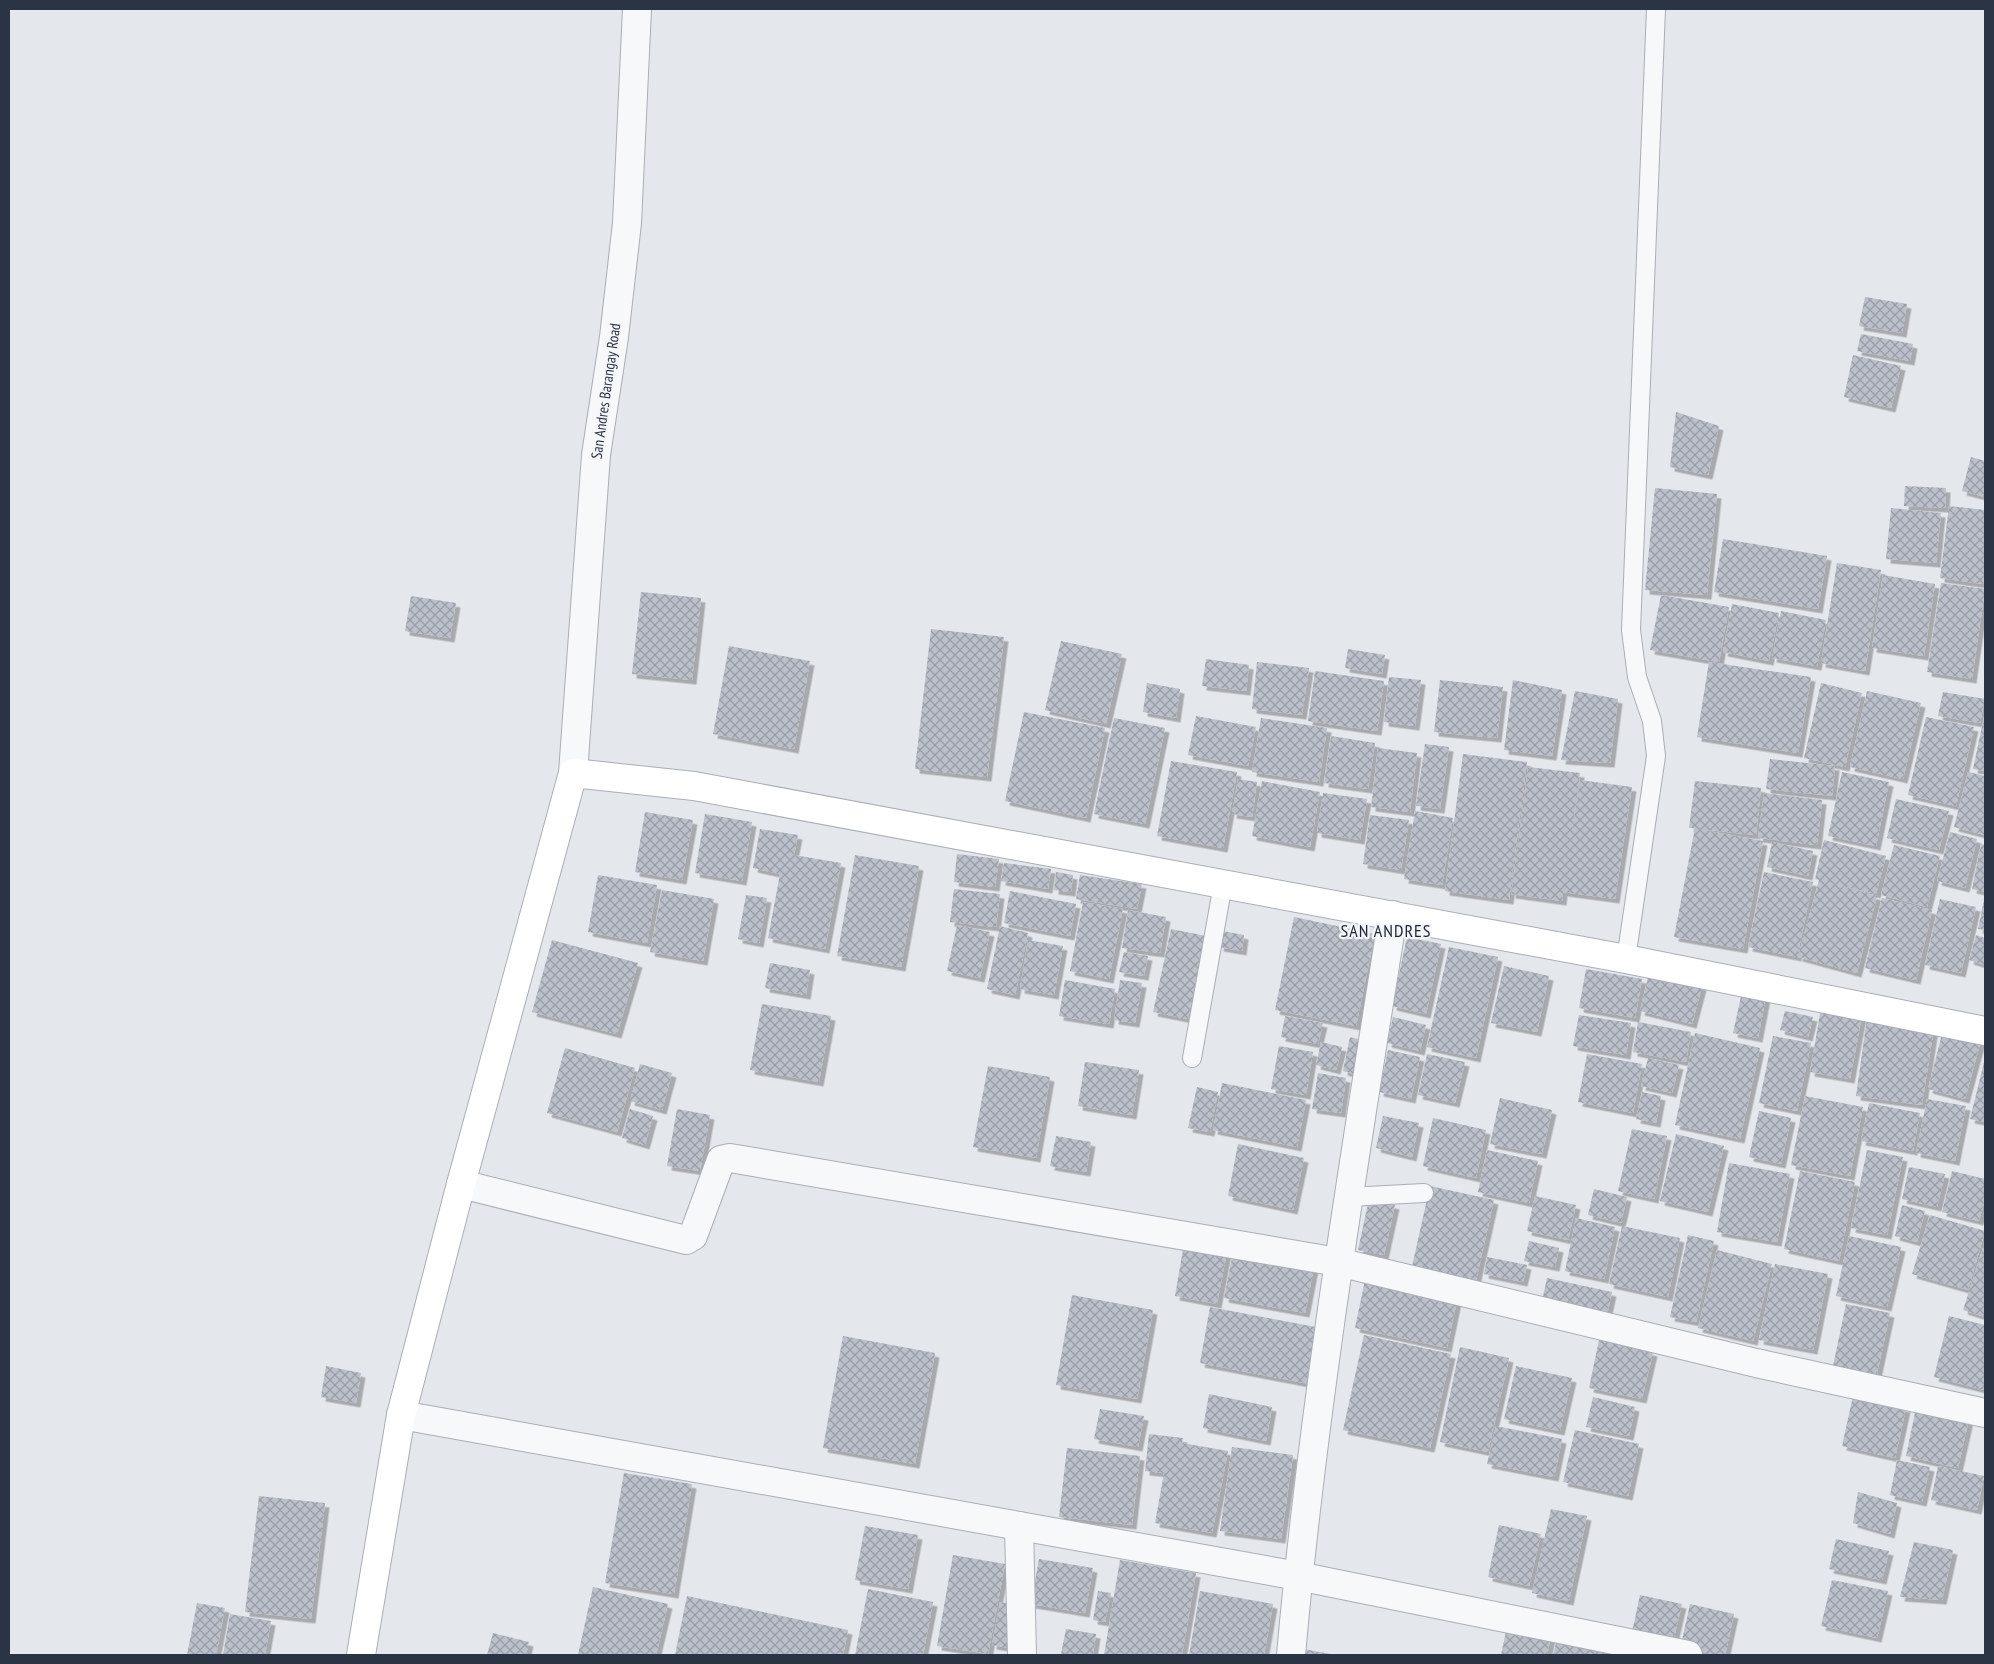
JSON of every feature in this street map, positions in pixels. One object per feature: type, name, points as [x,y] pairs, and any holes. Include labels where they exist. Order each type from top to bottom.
[{"type":"street","name":"San Andres Barangay Road","points":[[573,773],[596,455],[614,337],[627,223],[637,9]]},
{"type":"street","points":[[361,1655],[401,1415],[461,1184],[573,773],[694,786],[1626,958],[1985,1030]]},
{"type":"street","points":[[1291,1655],[1298,1576],[1338,1262],[1393,915]]},
{"type":"street","points":[[461,1184],[686,1240],[693,1236],[721,1160],[730,1158],[1338,1262],[1756,1363],[1985,1413]]},
{"type":"street","points":[[401,1415],[1298,1576],[1688,1655]]},
{"type":"street","points":[[1019,1526],[1022,1655]]},
{"type":"lane","points":[[1626,958],[1656,756],[1652,721],[1637,677],[1631,630],[1656,9]]},
{"type":"lane","points":[[1192,1058],[1223,884]]},
{"type":"lane","points":[[1348,1197],[1424,1193]]},
{"type":"building","points":[[1865,297],[1907,304],[1902,333],[1859,326]]},
{"type":"building","points":[[1861,334],[1913,344],[1910,361],[1857,351]]},
{"type":"building","points":[[1853,355],[1901,366],[1891,408],[1844,397]]},
{"type":"building","points":[[1676,412],[1719,426],[1708,475],[1670,467]]},
{"type":"building","points":[[1971,457],[1985,461],[1985,497],[1962,491]]},
{"type":"building","points":[[1905,486],[1946,488],[1945,508],[1904,506]]},
{"type":"building","points":[[1655,488],[1717,494],[1707,595],[1645,590]]},
{"type":"building","points":[[1949,506],[1985,510],[1985,566],[1983,584],[1940,578]]},
{"type":"building","points":[[1891,508],[1941,513],[1936,563],[1886,559]]},
{"type":"building","points":[[1723,539],[1827,556],[1818,609],[1714,592]]},
{"type":"building","points":[[1837,563],[1881,570],[1865,671],[1821,663]]},
{"type":"building","points":[[1883,575],[1935,584],[1924,656],[1872,648]]},
{"type":"building","points":[[1941,583],[1985,589],[1972,679],[1927,672]]},
{"type":"building","points":[[641,592],[701,598],[692,680],[632,674]]},
{"type":"building","points":[[1661,595],[1729,607],[1719,662],[1650,650]]},
{"type":"building","points":[[411,596],[456,603],[450,638],[405,631]]},
{"type":"building","points":[[1732,604],[1779,613],[1769,661],[1723,652]]},
{"type":"building","points":[[1781,611],[1826,620],[1817,666],[1772,658]]},
{"type":"building","points":[[931,629],[1004,637],[987,777],[915,769]]},
{"type":"building","points":[[1061,641],[1122,654],[1106,724],[1045,710]]},
{"type":"building","points":[[729,646],[810,661],[794,749],[713,734]]},
{"type":"building","points":[[1348,649],[1385,655],[1382,674],[1345,668]]},
{"type":"building","points":[[1206,659],[1249,665],[1246,691],[1202,686]]},
{"type":"building","points":[[1257,662],[1309,668],[1302,715],[1252,709]]},
{"type":"building","points":[[1709,662],[1811,677],[1798,753],[1697,737]]},
{"type":"building","points":[[1315,671],[1384,681],[1377,731],[1308,721]]},
{"type":"building","points":[[1389,677],[1421,680],[1415,726],[1384,722]]},
{"type":"building","points":[[1440,680],[1503,687],[1497,738],[1434,732]]},
{"type":"building","points":[[1513,680],[1562,690],[1552,756],[1504,750]]},
{"type":"building","points":[[1147,683],[1180,689],[1176,718],[1143,712]]},
{"type":"building","points":[[1821,683],[1862,693],[1845,767],[1804,758]]},
{"type":"building","points":[[1575,691],[1618,699],[1610,763],[1561,760]]},
{"type":"building","points":[[1867,691],[1921,703],[1903,779],[1850,767]]},
{"type":"building","points":[[1943,692],[1985,699],[1980,723],[1938,716]]},
{"type":"building","points":[[1024,712],[1105,728],[1086,818],[1005,801]]},
{"type":"building","points":[[1196,716],[1256,727],[1248,766],[1188,755]]},
{"type":"building","points":[[1926,717],[1974,727],[1956,806],[1908,795]]},
{"type":"building","points":[[1985,717],[1985,771],[1973,769]]},
{"type":"building","points":[[1114,718],[1165,728],[1145,824],[1094,814]]},
{"type":"building","points":[[1261,718],[1327,728],[1319,782],[1252,772]]},
{"type":"building","points":[[1331,736],[1375,743],[1368,789],[1324,783]]},
{"type":"building","points":[[1425,744],[1449,747],[1440,809],[1416,806]]},
{"type":"building","points":[[1378,748],[1417,753],[1410,812],[1371,807]]},
{"type":"building","points":[[1463,754],[1527,762],[1509,900],[1445,891]]},
{"type":"building","points":[[1770,759],[1835,766],[1832,796],[1766,789]]},
{"type":"building","points":[[1171,761],[1237,772],[1223,848],[1157,836]]},
{"type":"building","points":[[1528,767],[1580,773],[1569,853],[1580,780],[1632,787],[1615,899],[1563,892],[1562,901],[1511,894]]},
{"type":"building","points":[[1842,772],[1889,782],[1876,846],[1828,836]]},
{"type":"building","points":[[1968,772],[1985,776],[1985,835],[1954,827]]},
{"type":"building","points":[[1238,779],[1257,782],[1252,817],[1232,814]]},
{"type":"building","points":[[1262,781],[1320,792],[1310,847],[1252,836]]},
{"type":"building","points":[[1695,781],[1761,788],[1756,835],[1698,829],[1763,841],[1743,949],[1674,937],[1695,828],[1689,828]]},
{"type":"building","points":[[1323,793],[1367,799],[1360,840],[1317,833]]},
{"type":"building","points":[[1764,793],[1822,800],[1817,845],[1758,838]]},
{"type":"building","points":[[1896,799],[1949,811],[1939,850],[1887,838]]},
{"type":"building","points":[[1415,811],[1453,818],[1442,885],[1404,879]]},
{"type":"building","points":[[645,812],[693,820],[682,880],[635,872]]},
{"type":"building","points":[[705,814],[752,822],[742,881],[695,873]]},
{"type":"building","points":[[1370,815],[1409,820],[1401,870],[1363,864]]},
{"type":"building","points":[[760,829],[798,835],[794,855],[841,863],[825,949],[768,938],[780,874],[753,868]]},
{"type":"building","points":[[1950,832],[1977,839],[1965,888],[1937,881]]},
{"type":"building","points":[[1824,840],[1886,856],[1876,894],[1830,883],[1877,896],[1857,973],[1798,957],[1819,880],[1815,879]]},
{"type":"building","points":[[1772,842],[1813,851],[1808,876],[1767,867]]},
{"type":"building","points":[[1981,844],[1985,845],[1985,892],[1972,889]]},
{"type":"building","points":[[1894,845],[1940,856],[1927,907],[1881,895]]},
{"type":"building","points":[[957,854],[999,859],[995,887],[954,882]]},
{"type":"building","points":[[855,855],[919,866],[901,967],[837,956]]},
{"type":"building","points":[[1004,863],[1051,869],[1048,889],[1001,881]]},
{"type":"building","points":[[1056,872],[1073,875],[1071,892],[1054,890]]},
{"type":"building","points":[[1764,872],[1813,882],[1797,957],[1748,947]]},
{"type":"building","points":[[598,875],[657,885],[647,943],[588,932]]},
{"type":"building","points":[[1080,875],[1142,884],[1137,909],[1076,899]]},
{"type":"building","points":[[954,889],[1000,894],[996,927],[950,922]]},
{"type":"building","points":[[662,890],[714,899],[703,961],[650,952]]},
{"type":"building","points":[[1010,891],[1076,904],[1070,936],[1004,923]]},
{"type":"building","points":[[746,895],[767,898],[759,943],[738,939]]},
{"type":"building","points":[[1985,895],[1985,930],[1978,929]]},
{"type":"building","points":[[1882,898],[1932,910],[1916,980],[1865,968]]},
{"type":"building","points":[[1940,899],[1976,907],[1961,973],[1925,965]]},
{"type":"building","points":[[1083,902],[1123,909],[1109,979],[1070,971]]},
{"type":"building","points":[[1128,910],[1166,917],[1160,953],[1122,948]]},
{"type":"building","points":[[1294,917],[1375,934],[1356,1026],[1275,1010]]},
{"type":"building","points":[[957,925],[990,932],[980,978],[947,971]]},
{"type":"building","points":[[1000,926],[1028,933],[1015,995],[987,989]]},
{"type":"building","points":[[1171,929],[1206,936],[1188,1019],[1153,1012]]},
{"type":"building","points":[[1222,931],[1244,935],[1242,951],[1219,947]]},
{"type":"building","points":[[1976,935],[1985,938],[1985,965],[1969,960]]},
{"type":"building","points":[[1407,937],[1441,944],[1426,1014],[1392,1006]]},
{"type":"building","points":[[552,940],[638,963],[617,1034],[532,1012]]},
{"type":"building","points":[[1028,940],[1063,946],[1054,995],[1020,989]]},
{"type":"building","points":[[1449,947],[1498,957],[1476,1058],[1427,1047]]},
{"type":"building","points":[[1124,952],[1148,956],[1144,976],[1119,972]]},
{"type":"building","points":[[770,963],[810,970],[806,995],[765,988]]},
{"type":"building","points":[[1504,966],[1549,976],[1537,1032],[1491,1023]]},
{"type":"building","points":[[1586,969],[1642,979],[1635,1018],[1579,1008]]},
{"type":"building","points":[[1649,973],[1702,986],[1692,1024],[1640,1011]]},
{"type":"building","points":[[1065,980],[1115,989],[1109,1024],[1059,1016]]},
{"type":"building","points":[[1120,980],[1142,983],[1135,1023],[1114,1020]]},
{"type":"building","points":[[1742,992],[1766,996],[1758,1038],[1733,1033]]},
{"type":"building","points":[[762,1004],[831,1016],[819,1082],[750,1070]]},
{"type":"building","points":[[1821,1008],[1862,1015],[1850,1079],[1810,1072]]},
{"type":"building","points":[[1785,1011],[1813,1017],[1808,1037],[1780,1030]]},
{"type":"building","points":[[1579,1015],[1631,1023],[1626,1055],[1573,1046]]},
{"type":"building","points":[[1285,1016],[1323,1023],[1318,1044],[1281,1037]]},
{"type":"building","points":[[1393,1017],[1426,1025],[1420,1051],[1387,1043]]},
{"type":"building","points":[[1867,1018],[1934,1027],[1922,1105],[1856,1096]]},
{"type":"building","points":[[1638,1022],[1691,1032],[1686,1062],[1633,1052]]},
{"type":"building","points":[[1943,1030],[1981,1040],[1965,1099],[1928,1089]]},
{"type":"building","points":[[1695,1033],[1760,1048],[1740,1139],[1675,1125]]},
{"type":"building","points":[[1773,1036],[1811,1043],[1797,1111],[1759,1103]]},
{"type":"building","points":[[1350,1037],[1370,1042],[1362,1076],[1343,1071]]},
{"type":"building","points":[[1321,1042],[1342,1047],[1336,1070],[1316,1065]]},
{"type":"building","points":[[1279,1046],[1313,1052],[1306,1095],[1271,1089]]},
{"type":"building","points":[[565,1048],[635,1068],[617,1132],[547,1113]]},
{"type":"building","points":[[1388,1050],[1420,1057],[1411,1099],[1379,1092]]},
{"type":"building","points":[[1427,1054],[1465,1062],[1455,1103],[1418,1095]]},
{"type":"building","points":[[1587,1054],[1642,1064],[1633,1113],[1578,1102]]},
{"type":"building","points":[[1648,1058],[1679,1065],[1672,1093],[1641,1086]]},
{"type":"building","points":[[1985,1058],[1985,1122],[1970,1119]]},
{"type":"building","points":[[1085,1062],[1139,1070],[1132,1115],[1078,1106]]},
{"type":"building","points":[[640,1064],[672,1073],[662,1110],[630,1101]]},
{"type":"building","points":[[988,1066],[1050,1077],[1036,1158],[973,1147]]},
{"type":"building","points":[[1318,1073],[1346,1078],[1341,1113],[1312,1109]]},
{"type":"building","points":[[1222,1083],[1306,1100],[1297,1147],[1213,1130]]},
{"type":"building","points":[[1197,1087],[1218,1092],[1210,1132],[1188,1128]]},
{"type":"building","points":[[1642,1092],[1661,1096],[1656,1123],[1636,1119]]},
{"type":"building","points":[[1805,1096],[1863,1107],[1850,1176],[1791,1165]]},
{"type":"building","points":[[1500,1098],[1552,1110],[1542,1154],[1490,1144]]},
{"type":"building","points":[[1927,1099],[1966,1106],[1955,1161],[1916,1153]]},
{"type":"building","points":[[1869,1103],[1920,1113],[1913,1151],[1861,1141]]},
{"type":"building","points":[[630,1109],[653,1116],[645,1145],[622,1138]]},
{"type":"building","points":[[677,1109],[710,1115],[700,1171],[667,1166]]},
{"type":"building","points":[[1759,1111],[1791,1118],[1781,1164],[1749,1157]]},
{"type":"building","points":[[1383,1116],[1419,1123],[1412,1157],[1376,1148]]},
{"type":"building","points":[[1433,1118],[1486,1130],[1476,1178],[1423,1166]]},
{"type":"building","points":[[1632,1129],[1667,1136],[1654,1199],[1618,1191]]},
{"type":"building","points":[[1676,1134],[1724,1146],[1708,1212],[1660,1201]]},
{"type":"building","points":[[1056,1136],[1091,1142],[1086,1172],[1050,1166]]},
{"type":"building","points":[[1238,1144],[1304,1158],[1293,1210],[1228,1196]]},
{"type":"building","points":[[1487,1150],[1538,1161],[1529,1203],[1478,1192]]},
{"type":"building","points":[[1867,1150],[1903,1157],[1887,1235],[1851,1228]]},
{"type":"building","points":[[1729,1163],[1790,1174],[1777,1242],[1717,1232]]},
{"type":"building","points":[[1909,1167],[1945,1174],[1937,1207],[1902,1199]]},
{"type":"building","points":[[1800,1171],[1855,1182],[1839,1261],[1784,1249]]},
{"type":"building","points":[[1952,1171],[1985,1179],[1985,1198],[1979,1221],[1942,1212]]},
{"type":"building","points":[[1430,1186],[1494,1200],[1475,1285],[1411,1271]]},
{"type":"building","points":[[1594,1189],[1627,1197],[1621,1223],[1588,1215]]},
{"type":"building","points":[[1535,1196],[1576,1205],[1568,1240],[1527,1231]]},
{"type":"building","points":[[1369,1199],[1395,1205],[1384,1255],[1358,1250]]},
{"type":"building","points":[[1902,1205],[1925,1211],[1917,1242],[1895,1236]]},
{"type":"building","points":[[1930,1215],[1985,1231],[1968,1290],[1912,1274]]},
{"type":"building","points":[[1576,1218],[1615,1227],[1604,1279],[1565,1271]]},
{"type":"building","points":[[1622,1226],[1680,1238],[1668,1297],[1609,1284]]},
{"type":"building","points":[[1688,1235],[1714,1241],[1696,1322],[1670,1317]]},
{"type":"building","points":[[1849,1236],[1901,1247],[1887,1307],[1836,1296]]},
{"type":"building","points":[[1185,1238],[1228,1246],[1217,1304],[1175,1296]]},
{"type":"building","points":[[1529,1241],[1559,1248],[1555,1267],[1524,1261]]},
{"type":"building","points":[[1234,1247],[1315,1262],[1305,1313],[1224,1298]]},
{"type":"building","points":[[1983,1248],[1985,1249],[1985,1317],[1963,1310]]},
{"type":"building","points":[[1717,1250],[1772,1264],[1753,1341],[1698,1328]]},
{"type":"building","points":[[1487,1257],[1527,1265],[1523,1282],[1484,1274]]},
{"type":"building","points":[[1775,1264],[1828,1274],[1813,1350],[1759,1340]]},
{"type":"building","points":[[1547,1278],[1612,1292],[1607,1315],[1542,1301]]},
{"type":"building","points":[[1365,1280],[1457,1300],[1447,1348],[1355,1328]]},
{"type":"building","points":[[1072,1295],[1153,1310],[1137,1399],[1056,1385]]},
{"type":"building","points":[[1846,1304],[1890,1313],[1877,1374],[1833,1366]]},
{"type":"building","points":[[1210,1307],[1321,1328],[1310,1384],[1200,1363]]},
{"type":"building","points":[[1949,1316],[1985,1325],[1985,1390],[1934,1377]]},
{"type":"building","points":[[1364,1335],[1451,1354],[1430,1448],[1343,1430]]},
{"type":"building","points":[[843,1336],[935,1353],[915,1464],[823,1448]]},
{"type":"building","points":[[1599,1340],[1653,1352],[1642,1399],[1589,1388]]},
{"type":"building","points":[[1460,1347],[1509,1358],[1488,1452],[1440,1442]]},
{"type":"building","points":[[326,1366],[361,1373],[356,1403],[321,1397]]},
{"type":"building","points":[[1516,1366],[1572,1378],[1560,1431],[1504,1419]]},
{"type":"building","points":[[1209,1394],[1272,1407],[1266,1441],[1203,1428]]},
{"type":"building","points":[[1853,1396],[1906,1408],[1895,1458],[1842,1446]]},
{"type":"building","points":[[1593,1397],[1635,1407],[1629,1436],[1586,1427]]},
{"type":"building","points":[[1917,1403],[1970,1414],[1958,1468],[1906,1456]]},
{"type":"building","points":[[1100,1409],[1144,1416],[1138,1447],[1094,1439]]},
{"type":"building","points":[[1496,1426],[1562,1439],[1554,1477],[1487,1464]]},
{"type":"building","points":[[1575,1430],[1639,1444],[1628,1496],[1563,1482]]},
{"type":"building","points":[[1149,1434],[1183,1438],[1182,1443],[1228,1451],[1212,1533],[1155,1523],[1164,1473],[1145,1471]]},
{"type":"building","points":[[1232,1447],[1293,1455],[1281,1539],[1220,1531]]},
{"type":"building","points":[[1067,1448],[1140,1456],[1132,1525],[1059,1517]]},
{"type":"building","points":[[1897,1460],[1930,1467],[1922,1502],[1890,1495]]},
{"type":"building","points":[[1938,1466],[1984,1476],[1977,1510],[1931,1500]]},
{"type":"building","points":[[624,1473],[692,1484],[674,1594],[605,1583]]},
{"type":"building","points":[[1858,1492],[1897,1503],[1890,1534],[1853,1523]]},
{"type":"building","points":[[259,1496],[325,1503],[311,1619],[245,1612]]},
{"type":"building","points":[[1551,1509],[1587,1516],[1569,1601],[1532,1593]]},
{"type":"building","points":[[1499,1525],[1541,1534],[1529,1586],[1488,1577]]},
{"type":"building","points":[[865,1526],[918,1535],[908,1589],[855,1580]]},
{"type":"building","points":[[1836,1539],[1889,1551],[1882,1580],[1829,1569]]},
{"type":"building","points":[[1914,1542],[1953,1550],[1942,1600],[1900,1597]]},
{"type":"building","points":[[953,1555],[1005,1564],[988,1654],[937,1646]]},
{"type":"building","points":[[1039,1559],[1093,1568],[1085,1613],[1031,1604]]},
{"type":"building","points":[[1120,1560],[1196,1573],[1182,1655],[1104,1655]]},
{"type":"building","points":[[1832,1580],[1888,1591],[1877,1638],[1821,1626]]},
{"type":"building","points":[[593,1587],[668,1604],[656,1655],[578,1655]]},
{"type":"building","points":[[868,1589],[933,1602],[923,1655],[855,1655]]},
{"type":"building","points":[[1098,1591],[1111,1593],[1105,1622],[1093,1620]]},
{"type":"building","points":[[1200,1591],[1273,1604],[1264,1655],[1189,1655]]},
{"type":"building","points":[[1640,1595],[1682,1604],[1672,1646],[1631,1637]]},
{"type":"building","points":[[687,1596],[848,1630],[843,1655],[675,1655]]},
{"type":"building","points":[[1000,1602],[1018,1605],[1010,1648],[992,1645]]},
{"type":"building","points":[[197,1603],[225,1608],[216,1655],[187,1655]]},
{"type":"building","points":[[1690,1604],[1734,1614],[1725,1655],[1711,1655],[1680,1649]]},
{"type":"building","points":[[230,1614],[271,1621],[265,1655],[223,1655]]},
{"type":"building","points":[[1507,1627],[1551,1636],[1547,1655],[1501,1655]]},
{"type":"building","points":[[1066,1629],[1096,1634],[1093,1655],[1061,1654]]},
{"type":"building","points":[[493,1633],[529,1642],[526,1655],[487,1655]]},
{"type":"building","points":[[1558,1635],[1606,1645],[1604,1655],[1553,1655]]},
{"type":"building","points":[[1304,1649],[1330,1654],[1330,1655],[1302,1655]]},
{"type":"district","name":"SAN ANDRES","points":[[1386,931]]}]
